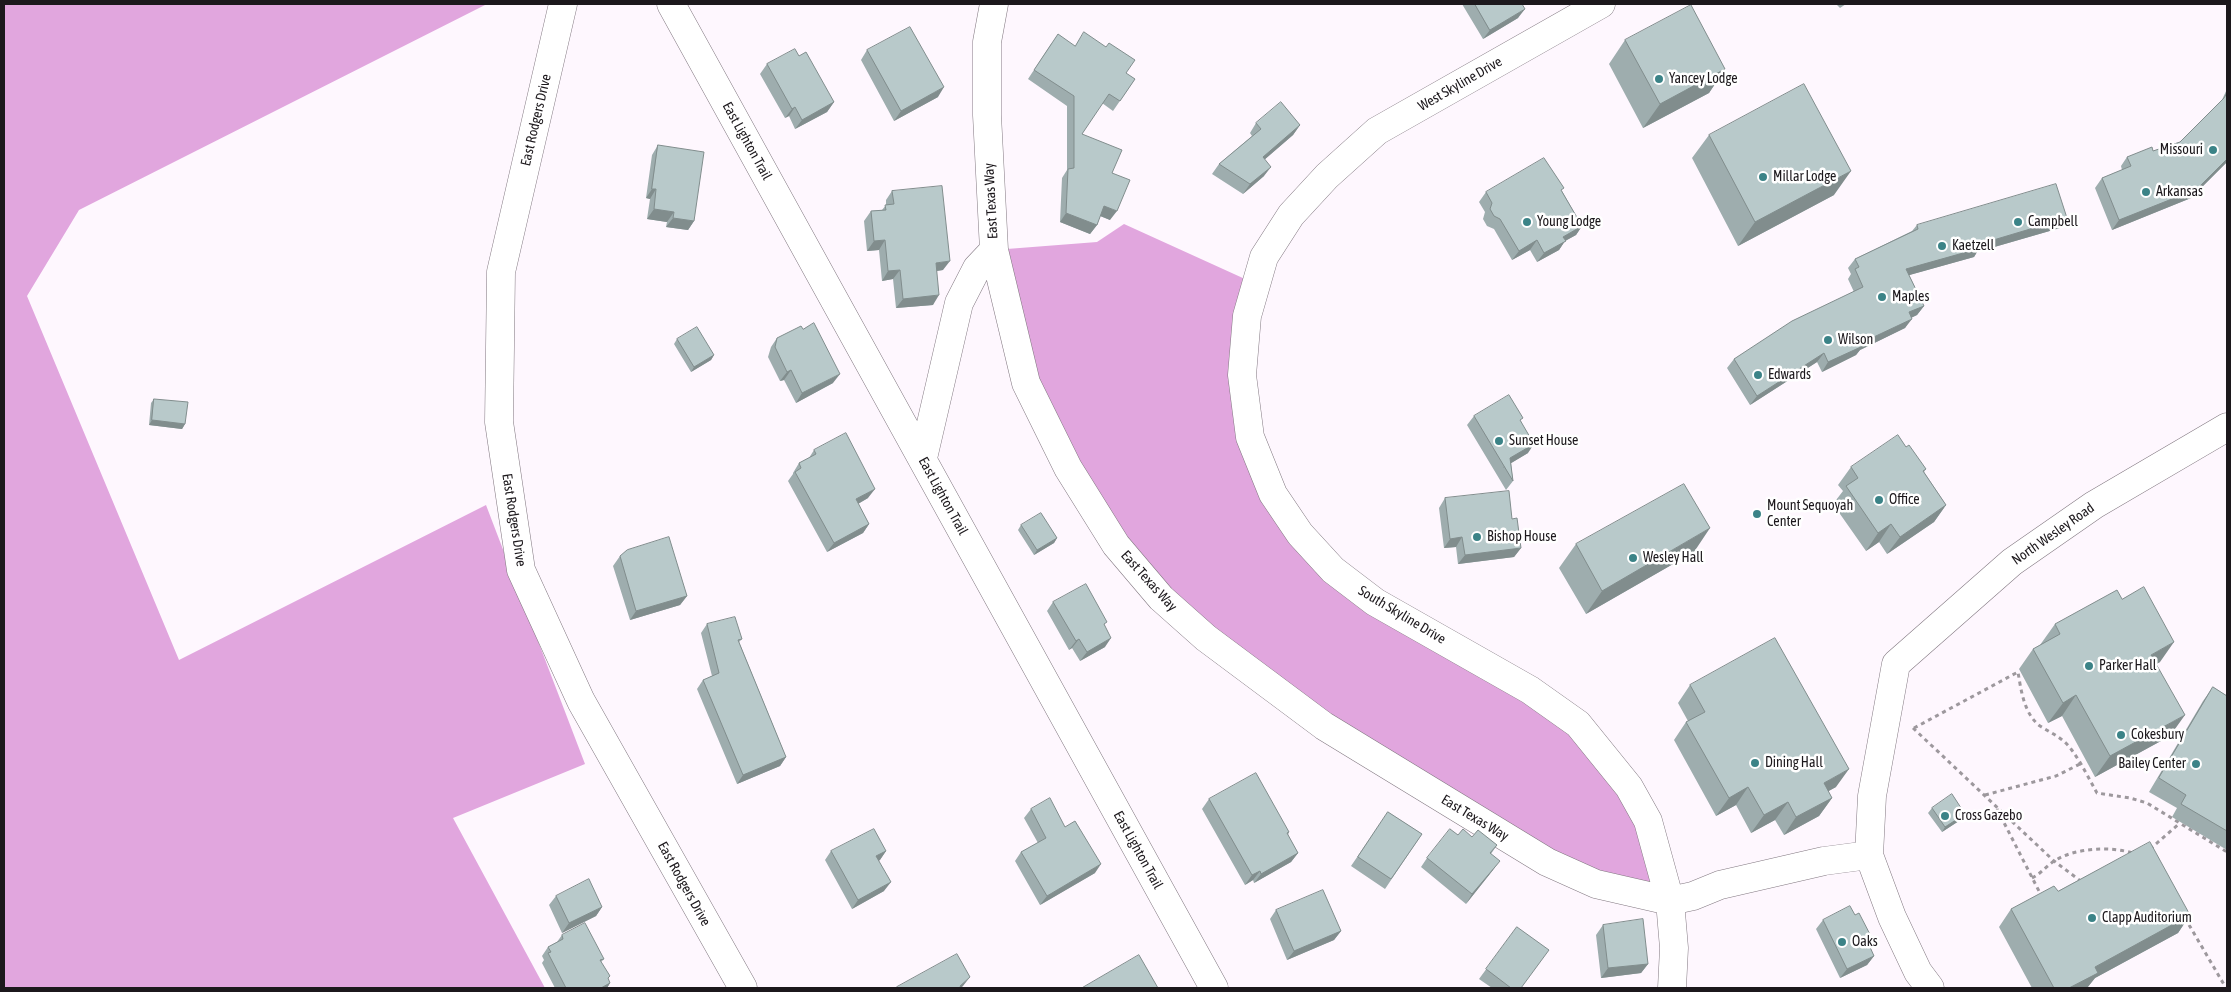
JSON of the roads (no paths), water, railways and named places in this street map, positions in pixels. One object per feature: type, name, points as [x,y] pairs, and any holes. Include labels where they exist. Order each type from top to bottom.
[{"type":"street","name":"East Rodgers Drive","points":[[562,4],[501,272],[499,422],[521,570],[581,701],[743,988]]},
{"type":"street","name":"East Lighton Trail","points":[[671,4],[1214,988]]},
{"type":"street","name":"East Texas Way","points":[[994,4],[987,42],[986,115],[994,250],[1026,383],[1068,468],[1116,544],[1161,598],[1206,638],[1324,726],[1548,862],[1596,884],[1670,901]]},
{"type":"street","name":"West Skyline Drive","points":[[1327,176],[1377,131],[1601,4]]},
{"type":"street","name":"South Skyline Drive","points":[[1327,176],[1291,215],[1264,257],[1247,316],[1242,375],[1250,437],[1273,494],[1300,534],[1333,570],[1375,602],[1530,690],[1578,724],[1629,787],[1648,822],[1670,901],[1674,948],[1672,988]]},
{"type":"street","points":[[923,458],[959,303],[977,268],[994,250]]},
{"type":"street","name":"North Wesley Road","points":[[1869,855],[1872,796],[1896,664],[2012,562],[2094,505],[2227,427]]},
{"type":"street","points":[[1670,901],[1693,896],[1720,885],[1824,862],[1869,855],[1892,917],[1918,972],[1930,988]]},
{"type":"place","name":"Yancey Lodge","points":[[1659,79]]},
{"type":"place","name":"Missouri","points":[[2213,150]]},
{"type":"place","name":"Millar Lodge","points":[[1763,177]]},
{"type":"place","name":"Arkansas","points":[[2146,192]]},
{"type":"place","name":"Young Lodge","points":[[1527,222]]},
{"type":"place","name":"Campbell","points":[[2018,222]]},
{"type":"place","name":"Kaetzell","points":[[1942,246]]},
{"type":"place","name":"Maples","points":[[1882,297]]},
{"type":"place","name":"Wilson","points":[[1828,340]]},
{"type":"place","name":"Edwards","points":[[1758,375]]},
{"type":"place","name":"Sunset House","points":[[1499,441]]},
{"type":"place","name":"Office","points":[[1879,500]]},
{"type":"place","name":"Mount Sequoyah Center","points":[[1757,514]]},
{"type":"place","name":"Bishop House","points":[[1477,537]]},
{"type":"place","name":"Wesley Hall","points":[[1633,558]]},
{"type":"place","name":"Parker Hall","points":[[2089,666]]},
{"type":"place","name":"Cokesbury","points":[[2121,735]]},
{"type":"place","name":"Dining Hall","points":[[1755,763]]},
{"type":"place","name":"Bailey Center","points":[[2196,764]]},
{"type":"place","name":"Cross Gazebo","points":[[1945,816]]},
{"type":"place","name":"Clapp Auditorium","points":[[2092,918]]},
{"type":"place","name":"Oaks","points":[[1842,942]]}]
